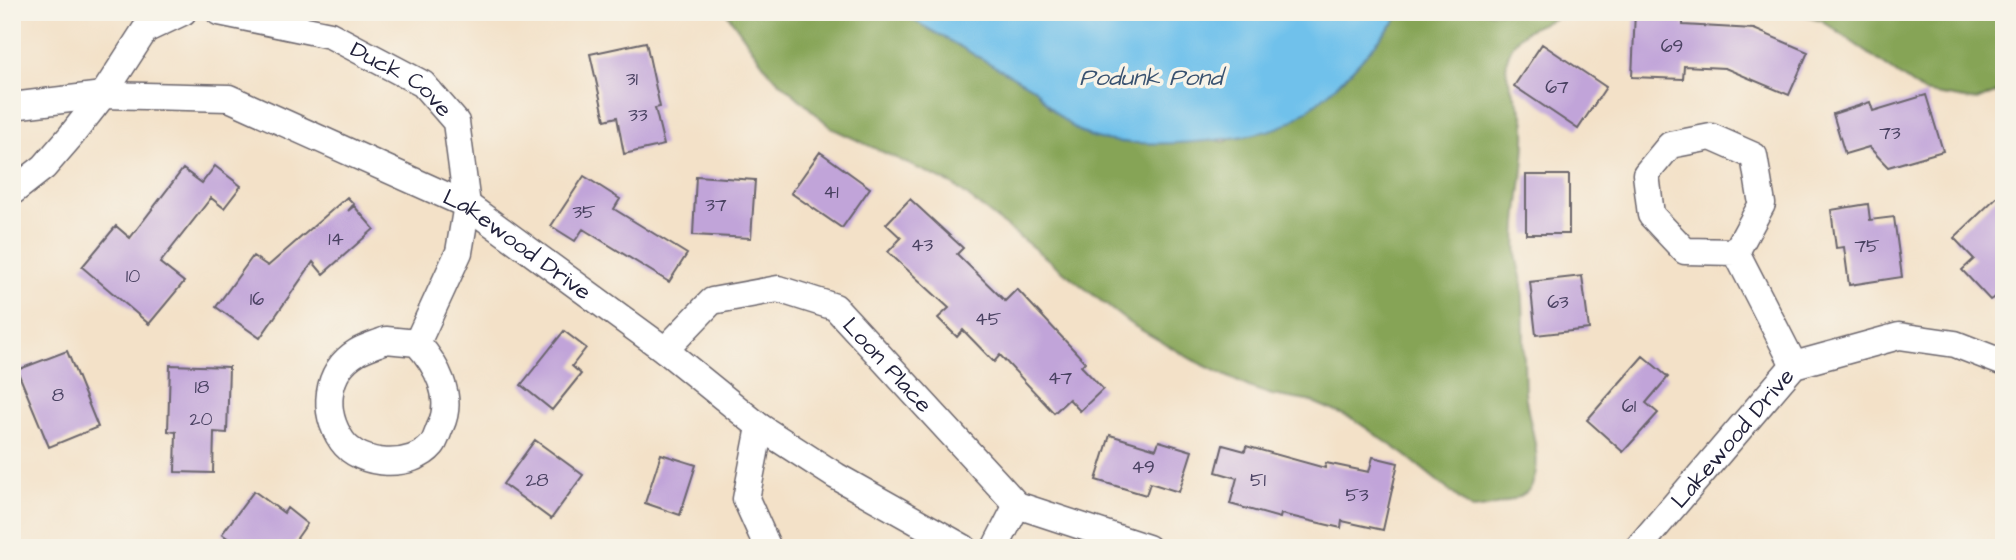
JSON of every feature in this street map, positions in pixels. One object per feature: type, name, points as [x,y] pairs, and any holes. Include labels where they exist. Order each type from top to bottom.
[{"type":"street","points":[[12,192],[44,167],[103,95],[145,30],[183,12]]},
{"type":"street","name":"Duck Cove","points":[[219,12],[330,35],[423,84],[456,122],[467,205],[459,252],[417,343]]},
{"type":"street","name":"Lakewood Drive","points":[[12,106],[103,95],[229,98],[467,205],[665,350],[760,427],[836,476],[964,548]]},
{"type":"street","points":[[1711,137],[1754,156],[1762,204],[1736,252],[1685,251],[1651,215],[1646,174],[1670,145],[1711,137]]},
{"type":"street","points":[[1736,252],[1794,365]]},
{"type":"street","name":"Loon Place","points":[[665,350],[712,301],[778,289],[835,307],[1017,505],[1148,548]]},
{"type":"street","name":"Lakewood Drive","points":[[1638,548],[1794,365],[1899,336],[1955,344],[2004,363]]},
{"type":"street","points":[[386,340],[417,343],[435,362],[444,391],[443,419],[432,444],[413,459],[387,462],[363,458],[342,443],[331,419],[328,398],[336,372],[356,352],[386,340]]},
{"type":"street","points":[[760,427],[746,499],[768,548]]},
{"type":"street","points":[[995,548],[1017,505]]},
{"type":"green space","points":[[726,12],[899,12],[1035,89],[1050,108],[1225,142],[1344,79],[1403,12],[1569,12],[1533,27],[1520,36],[1508,54],[1506,65],[1507,76],[1520,106],[1525,127],[1516,243],[1523,298],[1526,403],[1537,462],[1532,485],[1514,499],[1472,509],[1405,455],[1353,419],[1313,402],[1272,395],[1251,388],[1193,360],[1129,323],[952,184],[833,129],[770,73]]},
{"type":"green space","points":[[1794,12],[1973,12],[1986,16],[2004,12],[2004,89],[1977,101],[1923,92],[1821,20]]},
{"type":"water","name":"Podunk Pond","points":[[899,12],[1403,12],[1365,56],[1323,98],[1292,121],[1275,129],[1222,139],[1130,143],[1087,135],[1058,115],[1035,89]]},
{"type":"building","points":[[1635,12],[1683,12],[1683,25],[1754,29],[1808,52],[1789,95],[1725,68],[1684,66],[1683,79],[1632,77]]},
{"type":"building","points":[[646,42],[660,107],[655,108],[664,145],[624,154],[617,117],[605,120],[590,54]]},
{"type":"building","points":[[1542,44],[1606,87],[1578,129],[1514,86]]},
{"type":"building","points":[[1926,95],[1943,151],[1888,167],[1869,147],[1845,154],[1833,114],[1870,102],[1873,111]]},
{"type":"building","points":[[820,152],[870,188],[842,228],[791,193]]},
{"type":"building","points":[[215,166],[241,186],[224,208],[211,198],[160,263],[184,282],[149,324],[82,267],[116,226],[130,238],[183,169],[202,183]]},
{"type":"building","points":[[1526,175],[1569,175],[1569,234],[1526,234]]},
{"type":"building","points":[[584,176],[620,199],[614,209],[687,254],[669,282],[583,229],[575,241],[551,226]]},
{"type":"building","points":[[696,176],[755,180],[751,238],[693,235]]},
{"type":"building","points":[[2004,190],[2004,291],[1990,300],[1962,270],[1974,259],[1954,238]]},
{"type":"building","points":[[347,197],[354,204],[348,211],[354,206],[374,229],[323,274],[313,262],[260,338],[216,307],[253,256],[268,266]]},
{"type":"building","points":[[910,199],[963,248],[957,254],[1005,301],[1017,289],[1085,362],[1081,366],[1103,389],[1080,411],[1069,399],[1054,413],[1000,355],[994,362],[963,330],[957,337],[938,318],[949,308],[888,252],[901,238],[886,224]]},
{"type":"building","points":[[1868,204],[1870,220],[1894,217],[1902,277],[1849,285],[1844,247],[1836,248],[1831,210]]},
{"type":"building","points":[[1582,276],[1589,329],[1536,335],[1530,282]]},
{"type":"building","points":[[564,331],[586,348],[572,366],[581,374],[552,410],[521,385]]},
{"type":"building","points":[[67,351],[98,427],[49,447],[17,370]]},
{"type":"building","points":[[1643,356],[1668,377],[1646,403],[1658,413],[1623,452],[1587,420]]},
{"type":"building","points":[[170,365],[229,367],[227,433],[214,432],[213,473],[175,472],[176,432],[168,431]]},
{"type":"building","points":[[1110,435],[1156,449],[1159,441],[1192,451],[1179,492],[1150,483],[1146,495],[1096,480]]},
{"type":"building","points":[[535,440],[583,475],[551,519],[503,484]]},
{"type":"building","points":[[1223,445],[1245,451],[1246,446],[1325,468],[1326,463],[1369,472],[1373,457],[1398,463],[1383,530],[1342,521],[1341,528],[1281,514],[1280,518],[1230,504],[1237,478],[1216,472]]},
{"type":"building","points":[[661,454],[696,465],[680,515],[645,503]]},
{"type":"building","points":[[254,491],[284,513],[287,508],[307,524],[290,548],[241,548],[222,534]]}]
